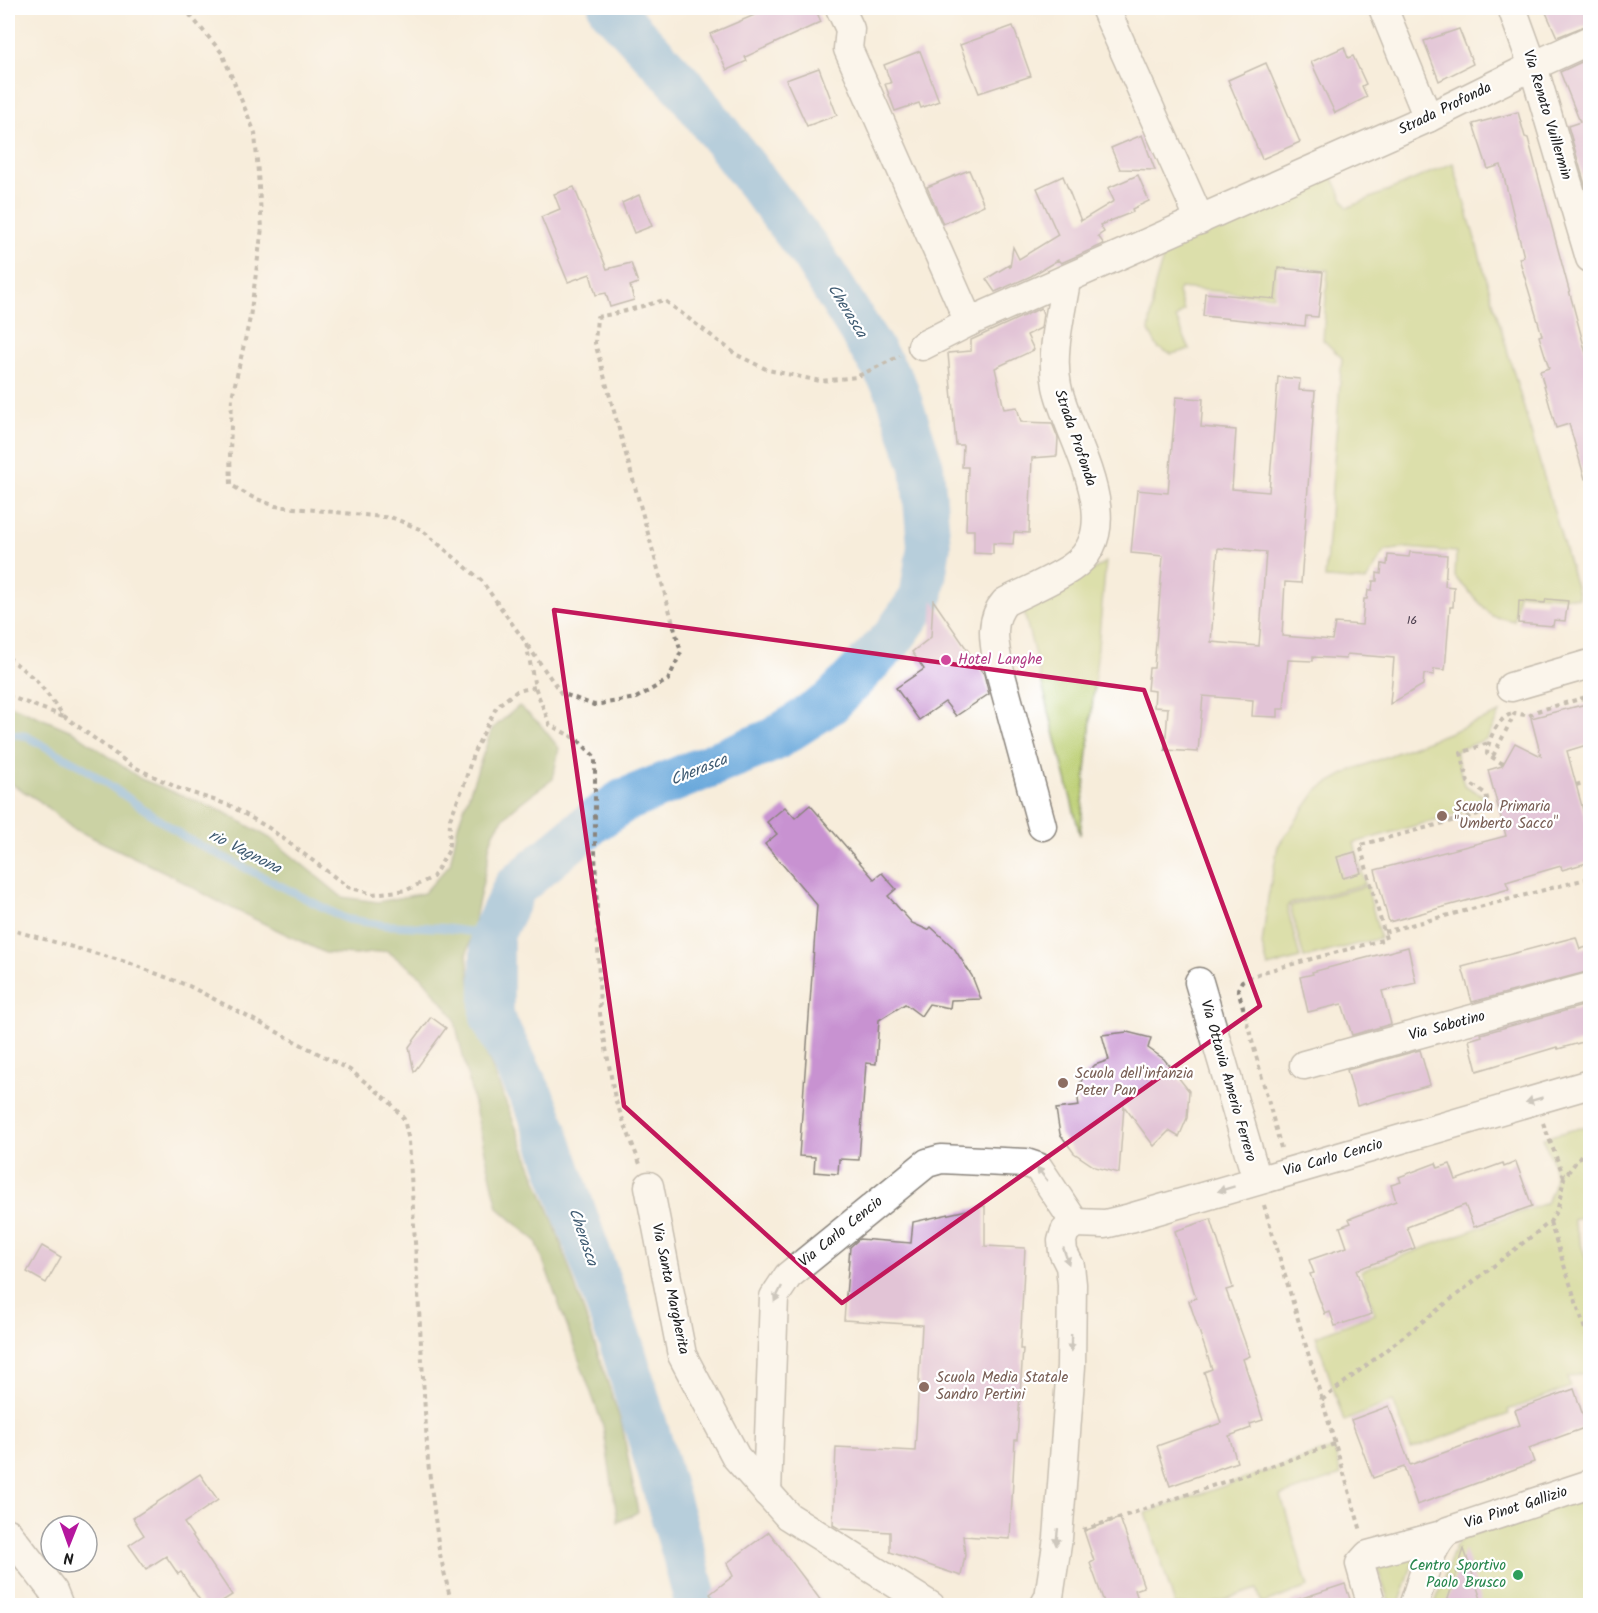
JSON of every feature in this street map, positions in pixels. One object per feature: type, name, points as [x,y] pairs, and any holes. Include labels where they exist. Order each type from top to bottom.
[{"type":"street","points":[[840,8],[850,29],[848,49],[969,322]]},
{"type":"street","points":[[1105,8],[1200,220]]},
{"type":"street","points":[[1383,8],[1428,118]]},
{"type":"street","name":"Via Renato Vuillermin","points":[[1512,8],[1533,66],[1590,258]]},
{"type":"street","name":"Strada Profonda","points":[[922,346],[969,322],[1428,118],[1590,40]]},
{"type":"street","name":"Strada Profonda","points":[[1042,826],[998,664],[994,621],[998,610],[1005,602],[1072,568],[1084,555],[1094,536],[1097,520],[1092,483],[1083,453],[1064,412],[1057,384],[1056,346],[1066,280]]},
{"type":"street","points":[[1519,693],[1590,664]]},
{"type":"street","name":"Via Ottavia Amerio Ferrero","points":[[1199,982],[1257,1180]]},
{"type":"street","name":"Via Sabotino","points":[[1304,1065],[1590,987]]},
{"type":"street","name":"Via Carlo Cencio","points":[[767,1493],[774,1298],[788,1276],[927,1162],[941,1159],[1026,1163],[1038,1167],[1075,1223],[1105,1224],[1590,1084]]},
{"type":"street","name":"Via Santa Margherita","points":[[649,1186],[682,1355],[736,1457],[788,1516],[931,1605]]},
{"type":"street","points":[[1044,1605],[1049,1597],[1058,1538],[1071,1366],[1072,1284],[1070,1266],[1063,1252],[1062,1240],[1065,1231],[1075,1223]]},
{"type":"street","name":"Via Pinot Gallizio","points":[[1368,1555],[1442,1535],[1448,1531],[1590,1484]]},
{"type":"street","points":[[8,1533],[53,1592],[59,1605]]},
{"type":"street","points":[[1413,1605],[1431,1556],[1442,1535]]},
{"type":"street","points":[[1368,1555],[1360,1564],[1372,1605]]},
{"type":"path","points":[[184,8],[222,53],[255,133],[262,228],[250,318],[232,397],[231,485],[252,497],[276,506],[393,518],[422,530],[481,580],[561,693],[594,705],[636,698],[668,680],[681,652],[595,343],[597,317],[664,300],[737,355],[768,370],[820,381],[856,377],[922,346]]},
{"type":"path","points":[[526,643],[535,687],[550,724],[578,740],[595,757],[595,851],[600,1014],[615,1099],[649,1186]]},
{"type":"path","points":[[8,657],[38,681],[64,716]]},
{"type":"path","points":[[8,696],[64,716],[132,766],[180,789],[229,805],[269,828],[348,887],[373,894],[407,890],[433,877],[449,850],[450,819],[464,785],[473,754],[497,706],[517,691],[535,687]]},
{"type":"path","points":[[1519,693],[1529,716],[1537,711],[1590,696]]},
{"type":"path","points":[[1503,764],[1487,754],[1488,743],[1519,693]]},
{"type":"path","points":[[1493,756],[1519,693]]},
{"type":"path","points":[[1288,1171],[1238,989],[1242,981],[1263,972],[1386,939],[1360,845],[1490,811],[1486,794],[1468,782],[1461,753],[1488,743]]},
{"type":"path","points":[[1576,785],[1590,782]]},
{"type":"path","points":[[1384,932],[1590,878]]},
{"type":"path","points":[[8,929],[126,962],[189,986],[350,1070],[388,1100],[404,1119],[409,1141],[428,1462],[439,1550],[452,1605]]},
{"type":"path","points":[[1535,1100],[1564,1178]]},
{"type":"path","points":[[1322,1400],[1550,1222],[1558,1208],[1564,1178],[1590,1143]]},
{"type":"path","points":[[1257,1180],[1368,1555]]},
{"type":"path","points":[[1550,1222],[1590,1345]]},
{"type":"path","points":[[1058,1538],[1335,1444]]},
{"type":"highlighted area","points":[[554,610],[1144,690],[1260,1006],[842,1303],[624,1106]]},
{"type":"green space","points":[[1453,163],[1579,598],[1518,593],[1514,621],[1492,616],[1455,577],[1456,552],[1406,548],[1385,551],[1366,581],[1325,578],[1342,358],[1323,340],[1328,270],[1276,265],[1273,296],[1180,288],[1178,293],[1184,310],[1176,318],[1190,350],[1171,354],[1158,348],[1149,331],[1154,289],[1165,251],[1332,176],[1347,208]]},
{"type":"green space","points":[[1106,562],[1080,835],[1024,612]]},
{"type":"green space","points":[[8,704],[74,732],[141,779],[224,812],[270,838],[342,897],[378,902],[424,893],[450,864],[458,825],[492,729],[519,706],[539,723],[559,748],[553,779],[520,803],[501,821],[494,832],[467,954],[475,1025],[554,1223],[622,1425],[638,1512],[618,1522],[603,1426],[536,1241],[498,1208],[454,1017],[422,977],[387,951],[356,955],[325,953],[72,828],[38,800],[8,782]]},
{"type":"green space","points":[[1500,713],[1487,739],[1455,751],[1464,785],[1482,795],[1484,806],[1354,843],[1365,884],[1289,904],[1287,907],[1300,958],[1268,967],[1262,945],[1278,846],[1318,789],[1352,770]]},
{"type":"green space","points":[[1367,886],[1380,938],[1304,958],[1290,906]]},
{"type":"green space","points":[[1590,1125],[1590,1213],[1573,1220],[1590,1270],[1590,1389],[1584,1373],[1567,1378],[1570,1387],[1508,1410],[1509,1414],[1411,1449],[1393,1401],[1344,1421],[1316,1336],[1375,1314],[1361,1271],[1546,1203],[1555,1178],[1553,1163],[1543,1138]]},
{"type":"green space","points":[[1334,1448],[1341,1475],[1281,1496],[1308,1587],[1262,1604],[1257,1589],[1208,1605],[1175,1605],[1146,1513]]},
{"type":"green space","name":"Centro Sportivo Paolo Brusco","points":[[1590,1495],[1590,1605],[1434,1606],[1456,1545],[1465,1537]]},
{"type":"green space","points":[[1416,1553],[1399,1605],[1390,1605],[1377,1567]]},
{"type":"building","points":[[771,8],[815,8],[821,22],[745,57],[747,61],[727,70],[710,34]]},
{"type":"building","points":[[1544,8],[1590,8],[1590,24],[1557,37]]},
{"type":"building","points":[[1013,26],[1031,76],[979,93],[960,45]]},
{"type":"building","points":[[1459,29],[1473,64],[1439,81],[1424,41]]},
{"type":"building","points":[[1344,47],[1348,58],[1353,56],[1366,84],[1362,86],[1367,97],[1335,113],[1311,62]]},
{"type":"building","points":[[920,51],[939,101],[921,108],[919,103],[895,111],[885,84],[891,83],[884,65]]},
{"type":"building","points":[[1590,58],[1590,195],[1588,195],[1568,126],[1580,122],[1560,72]]},
{"type":"building","points":[[1266,63],[1300,142],[1262,159],[1228,80]]},
{"type":"building","points":[[819,68],[837,115],[807,126],[786,80]]},
{"type":"building","points":[[1518,112],[1525,137],[1528,138],[1590,368],[1590,478],[1585,479],[1569,424],[1556,428],[1540,371],[1549,368],[1539,336],[1542,335],[1519,258],[1524,257],[1501,165],[1488,169],[1473,124]]},
{"type":"building","points":[[1142,135],[1155,170],[1120,169],[1111,148]]},
{"type":"building","points":[[969,170],[984,205],[943,224],[927,187]]},
{"type":"building","points":[[1138,175],[1149,201],[1132,209],[1133,212],[1100,225],[1104,232],[1098,236],[1104,244],[1061,263],[1058,260],[1031,276],[995,292],[986,279],[1009,265],[1010,268],[1013,247],[1019,259],[1058,235],[1037,188],[1063,176],[1081,221],[1114,201],[1108,188]]},
{"type":"building","points":[[574,187],[607,269],[631,263],[638,283],[630,286],[634,300],[610,307],[606,293],[596,295],[590,274],[568,282],[541,217],[560,209],[554,194]]},
{"type":"building","points":[[639,195],[652,226],[634,233],[622,203]]},
{"type":"building","points":[[1278,268],[1323,272],[1318,317],[1306,316],[1305,326],[1203,316],[1205,293],[1275,299]]},
{"type":"building","points":[[1041,308],[1043,314],[1041,328],[1027,335],[1034,350],[995,368],[1004,409],[1017,407],[1021,422],[1052,423],[1058,438],[1057,456],[1032,458],[1029,533],[1014,532],[1013,544],[993,543],[993,554],[974,553],[974,530],[966,530],[968,467],[962,467],[963,445],[956,445],[948,353],[971,351],[971,340]]},
{"type":"building","points":[[1278,377],[1300,379],[1299,390],[1315,391],[1301,583],[1285,582],[1282,636],[1332,640],[1335,623],[1362,625],[1364,599],[1367,599],[1368,590],[1372,590],[1373,581],[1377,581],[1377,573],[1381,574],[1382,564],[1387,565],[1388,555],[1409,557],[1410,552],[1447,555],[1445,586],[1454,587],[1453,607],[1450,607],[1445,670],[1434,669],[1434,675],[1424,674],[1423,685],[1390,704],[1394,658],[1347,654],[1346,659],[1313,657],[1313,661],[1288,660],[1284,709],[1278,709],[1278,717],[1252,716],[1253,700],[1203,696],[1198,752],[1165,750],[1168,708],[1154,707],[1155,691],[1147,690],[1149,668],[1154,668],[1163,556],[1131,553],[1137,490],[1168,493],[1176,397],[1203,399],[1201,427],[1236,430],[1232,489],[1269,492]],"holes":[[[1218,548],[1266,552],[1259,646],[1211,642]]]},
{"type":"building","points":[[1546,599],[1568,601],[1565,621],[1554,620],[1553,626],[1518,623],[1519,601],[1545,603]]},
{"type":"building","name":"Hotel Langhe","points":[[933,600],[984,674],[989,694],[956,716],[945,702],[919,720],[896,688],[924,669],[912,652],[931,637]]},
{"type":"building","points":[[1590,703],[1590,744],[1567,751],[1590,836],[1590,841],[1585,842],[1590,862],[1562,870],[1561,866],[1506,882],[1509,889],[1389,922],[1375,870],[1506,836],[1488,770],[1502,766],[1515,743],[1541,756],[1531,718]]},
{"type":"building","points":[[810,805],[874,879],[882,873],[896,889],[888,896],[912,923],[928,930],[931,927],[954,948],[972,976],[981,999],[951,1000],[950,1008],[929,1004],[921,1016],[905,1004],[879,1020],[876,1064],[866,1063],[859,1160],[839,1159],[838,1174],[814,1172],[815,1157],[799,1156],[817,905],[765,844],[777,834],[767,822],[785,807],[795,818]]},
{"type":"building","points":[[1355,852],[1361,873],[1343,878],[1337,857]]},
{"type":"building","points":[[1576,937],[1580,949],[1590,946],[1590,971],[1472,1002],[1462,967]]},
{"type":"building","points":[[1408,947],[1416,983],[1382,991],[1391,1024],[1352,1035],[1342,1004],[1308,1012],[1300,977]]},
{"type":"building","points":[[1590,1004],[1590,1040],[1558,1049],[1557,1047],[1477,1071],[1469,1040],[1482,1036],[1481,1034]]},
{"type":"building","points":[[431,1017],[446,1028],[414,1072],[409,1047]]},
{"type":"building","points":[[1127,1032],[1151,1038],[1148,1048],[1164,1059],[1189,1091],[1187,1118],[1179,1137],[1169,1131],[1154,1146],[1124,1106],[1119,1173],[1095,1167],[1074,1153],[1060,1134],[1056,1109],[1079,1106],[1077,1092],[1083,1077],[1095,1065],[1109,1060],[1102,1035]]},
{"type":"building","points":[[1420,1050],[1430,1085],[1357,1106],[1347,1070]]},
{"type":"building","points":[[1516,1162],[1532,1206],[1474,1227],[1465,1205],[1407,1227],[1415,1248],[1356,1270],[1372,1314],[1335,1326],[1330,1312],[1325,1314],[1310,1274],[1314,1273],[1309,1260],[1347,1247],[1340,1227],[1351,1223],[1349,1219],[1396,1201],[1391,1185],[1401,1182],[1399,1177],[1436,1163],[1438,1168],[1450,1164],[1456,1180],[1503,1163],[1504,1167]]},
{"type":"building","name":"Scuola Media Statale Sandro Pertini","points":[[985,1206],[985,1246],[1025,1248],[1020,1349],[1023,1349],[1010,1539],[963,1536],[965,1555],[961,1576],[890,1552],[890,1532],[840,1529],[833,1525],[836,1447],[915,1451],[922,1325],[844,1320],[850,1247],[859,1239],[911,1243],[913,1222]]},
{"type":"building","points":[[1211,1219],[1233,1288],[1226,1290],[1250,1356],[1243,1359],[1263,1420],[1250,1424],[1251,1428],[1229,1436],[1237,1462],[1170,1486],[1157,1446],[1221,1423],[1204,1372],[1212,1369],[1189,1301],[1196,1298],[1175,1231]]},
{"type":"building","points":[[42,1246],[61,1257],[46,1283],[27,1272]]},
{"type":"building","points":[[1574,1389],[1587,1427],[1529,1448],[1534,1462],[1417,1505],[1404,1467],[1373,1478],[1351,1420],[1389,1406],[1410,1465],[1520,1425],[1515,1410]]},
{"type":"building","points":[[200,1474],[218,1500],[184,1523],[232,1595],[216,1605],[203,1605],[181,1572],[178,1574],[166,1556],[146,1569],[129,1545],[144,1535],[133,1518]]},
{"type":"building","points":[[1120,1518],[1144,1587],[1135,1590],[1140,1605],[1105,1605],[1090,1563],[1094,1561],[1084,1531]]},
{"type":"building","points":[[769,1532],[824,1605],[719,1605],[710,1594],[733,1576],[727,1563]]},
{"type":"building","points":[[1464,1549],[1483,1605],[1446,1605]]},
{"type":"building","points":[[1345,1584],[1352,1605],[1291,1605],[1290,1602]]},
{"type":"waterway","name":"Cherasca","points":[[610,8],[684,87],[812,254],[895,386],[922,467],[929,546],[921,598],[892,639],[830,703],[773,740],[623,801],[595,820],[515,887],[492,935],[492,1017],[538,1109],[624,1352],[697,1606]]},
{"type":"waterway","name":"rio Vagnona","points":[[8,733],[26,736],[83,767],[186,838],[346,919],[384,925],[443,928],[492,935]]},
{"type":"place","name":"Hotel Langhe","points":[[946,660]]},
{"type":"place","name":"Scuola Primaria \"Umberto Sacco\"","points":[[1442,816]]},
{"type":"place","name":"Scuola dell'infanzia Peter Pan","points":[[1063,1083]]},
{"type":"place","name":"Scuola Media Statale Sandro Pertini","points":[[924,1387]]},
{"type":"place","name":"Centro Sportivo Paolo Brusco","points":[[1518,1575]]}]
